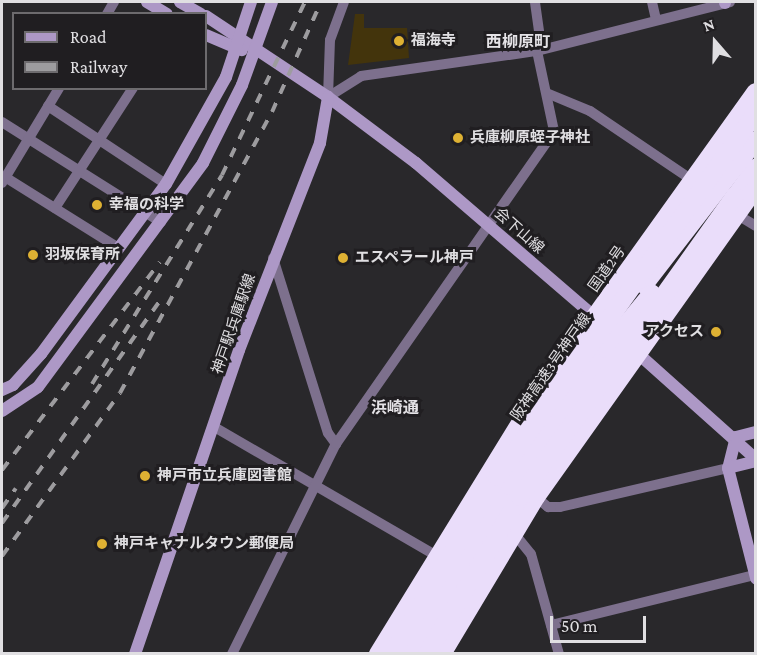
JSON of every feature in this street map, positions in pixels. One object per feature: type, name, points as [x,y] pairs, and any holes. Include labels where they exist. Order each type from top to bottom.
[{"type":"highway","name":"国道2号","points":[[378,654],[435,555],[595,317],[756,92]]},
{"type":"highway","name":"阪神高速3号神戸線","points":[[392,654],[510,458],[756,113]]},
{"type":"highway","points":[[442,654],[513,532],[736,205],[753,153]]},
{"type":"highway","points":[[611,330],[753,153]]},
{"type":"highway","points":[[410,654],[510,486],[606,349],[736,205],[756,187]]},
{"type":"highway","points":[[427,654],[520,498],[736,205]]},
{"type":"street","points":[[147,2],[164,12]]},
{"type":"street","points":[[180,2],[198,12]]},
{"type":"street","points":[[2,390],[13,385],[41,354],[117,247],[146,213],[166,184],[226,77],[251,2]]},
{"type":"street","points":[[2,411],[38,387],[203,163],[255,52],[272,2]]},
{"type":"street","name":"神戸駅兵庫駅線","points":[[135,654],[216,428],[273,258],[321,143],[328,97],[330,40],[344,2]]},
{"type":"street","points":[[232,654],[311,486],[336,444],[554,130],[549,94],[537,51],[535,2]]},
{"type":"street","points":[[652,2],[656,20]]},
{"type":"street","points":[[328,97],[361,76],[537,51],[727,2]]},
{"type":"street","points":[[207,17],[239,36],[255,52]]},
{"type":"street","points":[[207,36],[234,49],[255,52]]},
{"type":"street","name":"会下山線","points":[[255,52],[328,97],[488,225],[736,437],[756,460]]},
{"type":"street","points":[[58,90],[3,180],[55,208],[117,247]]},
{"type":"street","points":[[55,208],[131,90]]},
{"type":"street","points":[[549,94],[590,111],[692,180]]},
{"type":"street","points":[[48,106],[166,184]]},
{"type":"street","points":[[2,122],[161,222]]},
{"type":"street","points":[[736,205],[756,226]]},
{"type":"street","points":[[273,258],[328,433],[336,444]]},
{"type":"street","points":[[216,428],[311,486],[435,555]]},
{"type":"street","points":[[551,625],[755,577],[728,468],[736,437],[756,432]]},
{"type":"street","points":[[536,497],[548,507],[560,507],[756,460]]},
{"type":"street","points":[[513,532],[531,554],[559,654]]},
{"type":"shaded area","points":[[355,14],[364,14],[364,28],[407,28],[409,58],[348,65]]},
{"type":"railway","points":[[92,384],[222,175],[305,2]]},
{"type":"railway","points":[[2,556],[120,393],[272,112],[321,2]]},
{"type":"railway","points":[[2,470],[160,262]]},
{"type":"railway","points":[[2,523],[162,298]]},
{"type":"railway","points":[[2,508],[16,488]]},
{"type":"place","name":"福海寺","points":[[399,41]]},
{"type":"place","name":"兵庫柳原蛭子神社","points":[[458,138]]},
{"type":"place","name":"幸福の科学","points":[[97,205]]},
{"type":"place","name":"羽坂保育所","points":[[33,255]]},
{"type":"place","name":"エスペラール神戸","points":[[343,258]]},
{"type":"place","name":"アクセス","points":[[716,332]]},
{"type":"place","name":"神戸市立兵庫図書館","points":[[145,476]]},
{"type":"place","name":"神戸キャナルタウン郵便局","points":[[102,544]]},
{"type":"district","name":"西柳原町","points":[[518,42]]},
{"type":"district","name":"浜崎通","points":[[395,408]]}]
